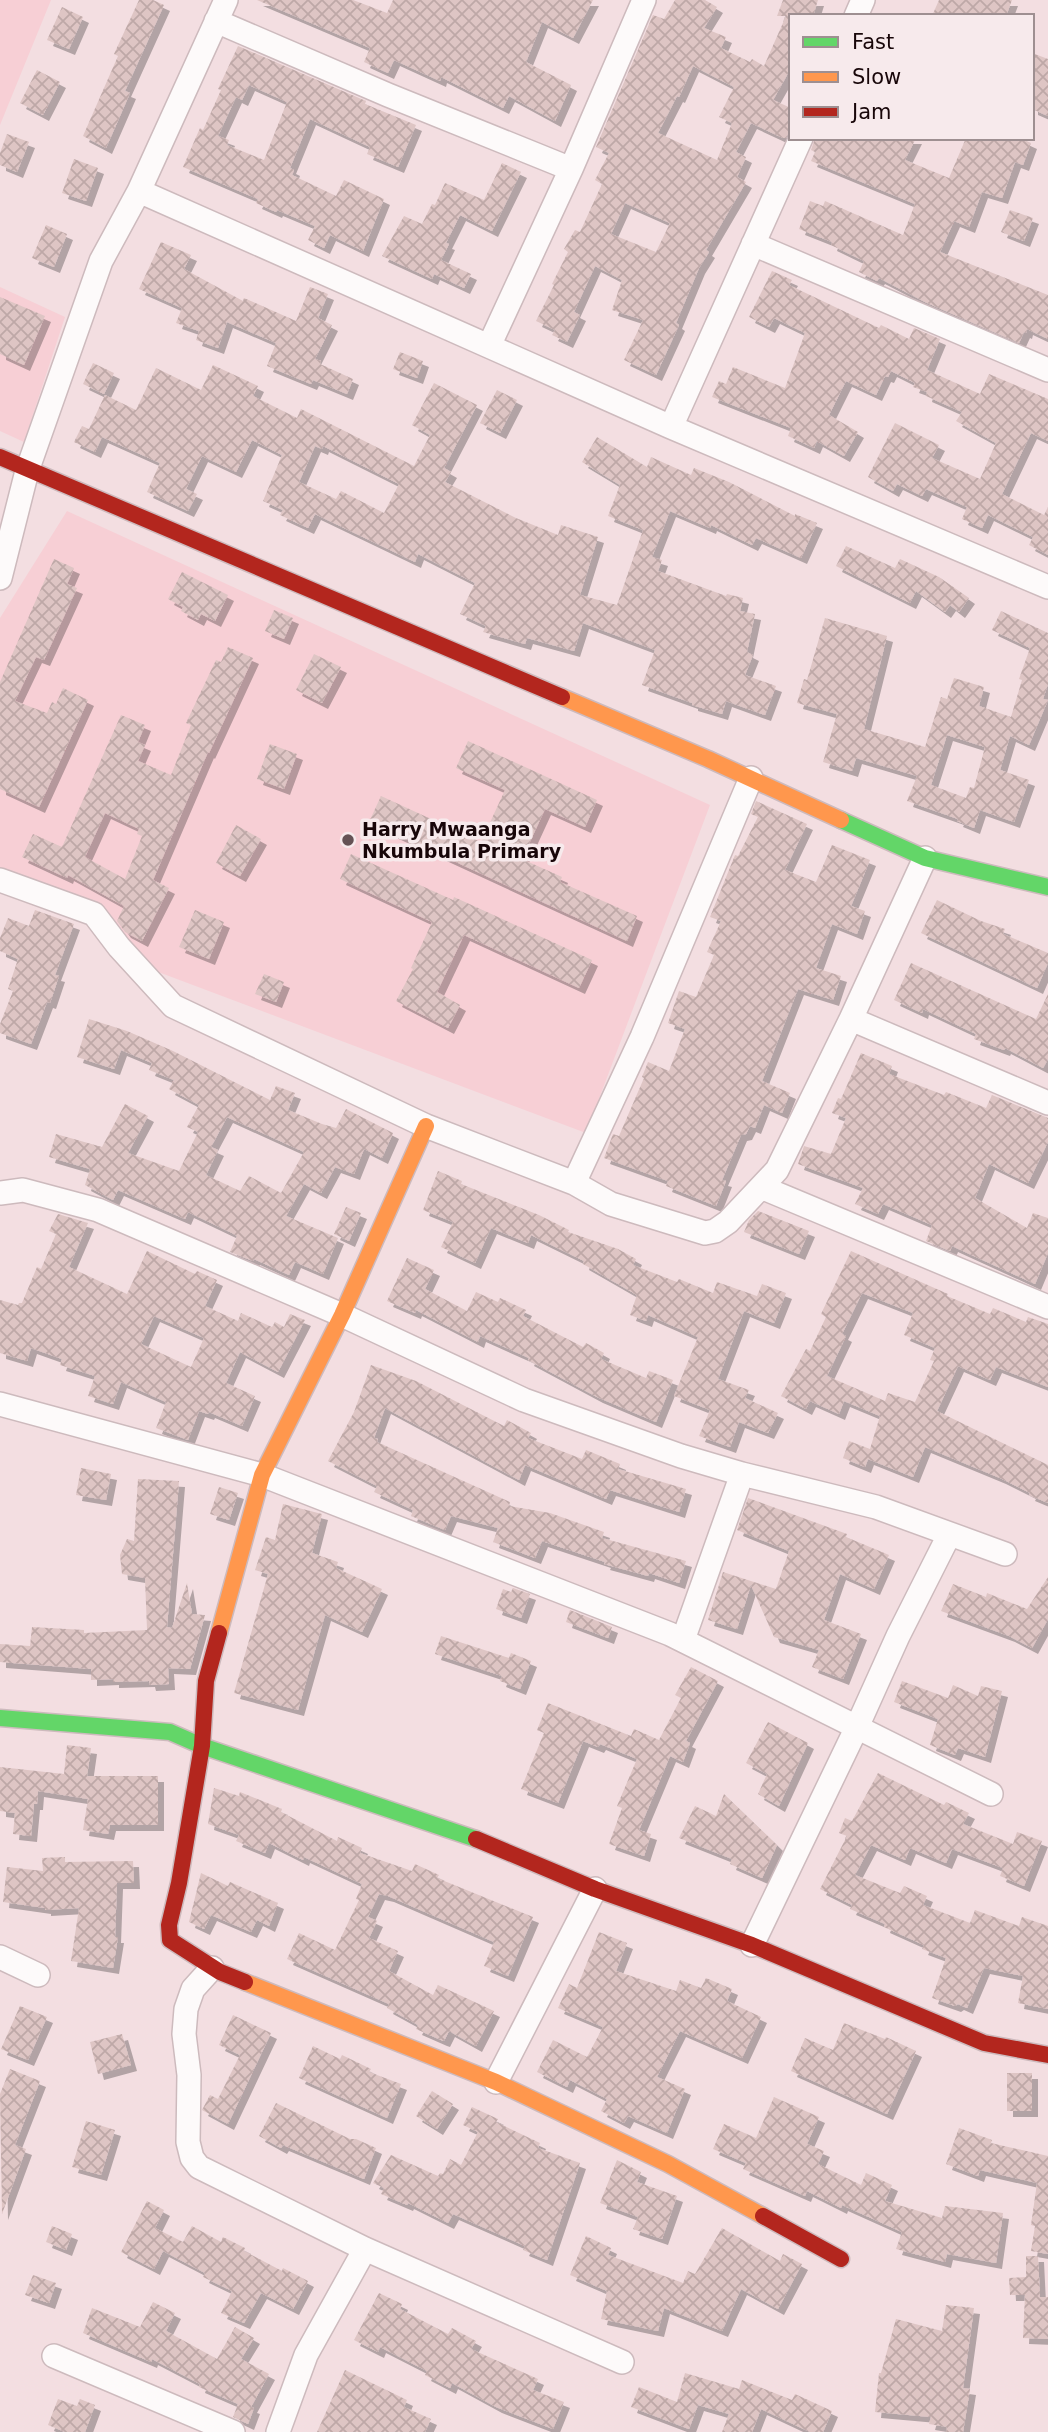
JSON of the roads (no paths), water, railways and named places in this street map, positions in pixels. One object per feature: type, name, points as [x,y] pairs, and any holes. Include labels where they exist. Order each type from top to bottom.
[{"type":"street","points":[[0,579],[27,471],[101,261],[139,191],[226,0]]},
{"type":"street","points":[[489,346],[571,169],[644,0]]},
{"type":"street","points":[[216,21],[388,95],[571,169]]},
{"type":"street","points":[[671,427],[800,140]]},
{"type":"street","points":[[139,191],[671,427],[1048,587]]},
{"type":"street","points":[[753,244],[1048,370]]},
{"type":"street","points":[[0,457],[27,471],[751,778],[925,858],[1048,887]]},
{"type":"street","points":[[574,1183],[642,1037],[751,778]]},
{"type":"street","points":[[0,880],[94,914],[119,947],[173,1006],[426,1126],[574,1183],[611,1204],[705,1233],[715,1231],[727,1222],[777,1170],[851,1019],[925,858]]},
{"type":"street","points":[[851,1019],[1048,1103]]},
{"type":"street","points":[[426,1126],[342,1315],[262,1475],[206,1681],[202,1746],[179,1883],[169,1925],[170,1940],[212,1968],[496,2082],[668,2164],[841,2259]]},
{"type":"street","points":[[761,1186],[1048,1307]]},
{"type":"street","points":[[0,1193],[23,1190],[98,1209],[342,1315],[524,1400],[681,1456],[876,1507],[1005,1554]]},
{"type":"street","points":[[0,1404],[262,1475],[682,1640],[991,1794]]},
{"type":"street","points":[[682,1640],[742,1474]]},
{"type":"street","points":[[752,1945],[858,1727],[898,1636],[949,1535]]},
{"type":"street","points":[[0,1718],[170,1732],[202,1746],[499,1847],[595,1889],[752,1945],[984,2043],[1048,2054]]},
{"type":"street","points":[[496,2082],[595,1889]]},
{"type":"street","points":[[0,1957],[38,1975]]},
{"type":"street","points":[[212,1968],[193,1989],[186,2009],[184,2034],[189,2075],[188,2142],[192,2158],[199,2167],[365,2249],[621,2362]]},
{"type":"street","points":[[278,2432],[306,2355],[365,2249]]},
{"type":"street","points":[[54,2356],[233,2432]]},
{"type":"place","name":"Harry Mwaanga Nkumbula Primary","points":[[348,840]]}]
